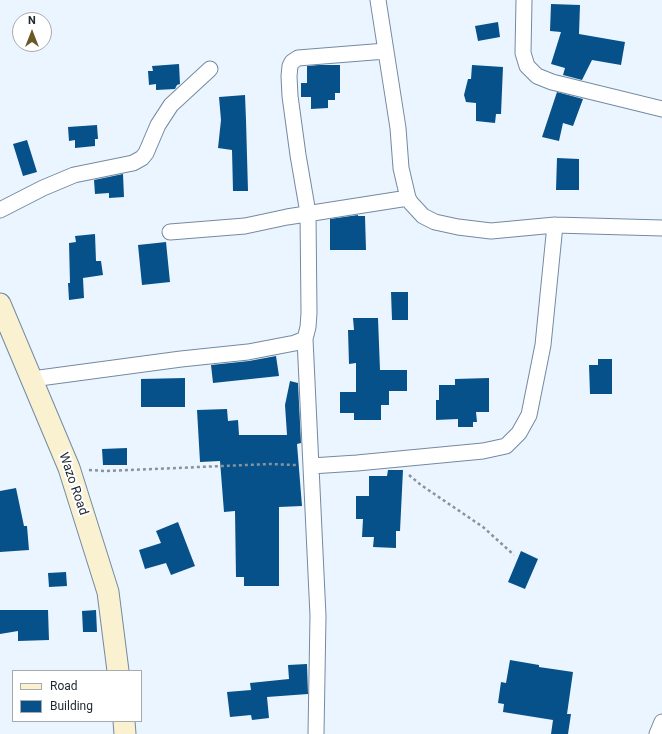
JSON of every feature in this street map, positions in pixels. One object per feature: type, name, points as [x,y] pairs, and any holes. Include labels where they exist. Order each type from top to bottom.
[{"type":"main road","name":"Wazo Road","points":[[0,304],[69,468],[108,592],[118,670]]},
{"type":"main road","points":[[124,722],[125,734]]},
{"type":"street","points":[[378,0],[398,128],[401,168],[408,198],[416,209],[424,216],[436,222],[458,227],[491,231],[555,225],[662,228]]},
{"type":"street","points":[[524,0],[523,53],[527,66],[537,76],[552,82],[662,109]]},
{"type":"street","points":[[316,734],[318,616],[305,339],[309,313],[308,213],[298,155],[290,96],[289,76],[292,62],[298,58],[386,51]]},
{"type":"street","points":[[0,210],[43,188],[74,175],[134,163],[142,158],[146,153],[158,125],[171,105],[210,69]]},
{"type":"street","points":[[170,232],[245,226],[308,213],[408,198]]},
{"type":"street","points":[[311,466],[483,451],[506,446],[519,433],[528,415],[543,345],[555,225]]},
{"type":"street","points":[[32,379],[181,359],[248,352],[295,343],[305,339]]},
{"type":"street","points":[[657,734],[662,722]]},
{"type":"path","points":[[385,460],[406,472],[421,485],[483,527],[514,555]]},
{"type":"path","points":[[69,468],[106,471],[270,464],[311,466]]},
{"type":"building","points":[[551,4],[580,5],[579,34],[625,42],[621,65],[592,60],[582,80],[563,75],[565,68],[551,64],[561,32],[550,31]]},
{"type":"building","points":[[498,22],[500,37],[478,41],[475,26]]},
{"type":"building","points":[[179,64],[180,84],[177,85],[175,89],[156,90],[156,84],[149,85],[148,71],[153,71],[152,66]]},
{"type":"building","points":[[340,65],[340,93],[335,93],[335,100],[328,100],[328,108],[311,109],[311,97],[301,97],[301,83],[307,83],[307,66]]},
{"type":"building","points":[[472,65],[503,67],[501,114],[496,114],[495,123],[476,121],[476,103],[466,102],[464,95],[468,79],[471,79]]},
{"type":"building","points":[[557,92],[583,99],[573,126],[563,123],[559,141],[542,137]]},
{"type":"building","points":[[245,95],[248,191],[233,191],[232,150],[218,148],[221,120],[219,97]]},
{"type":"building","points":[[97,125],[98,139],[95,139],[95,146],[75,148],[75,140],[69,141],[68,127]]},
{"type":"building","points":[[27,140],[37,172],[23,176],[13,144]]},
{"type":"building","points":[[557,158],[579,159],[579,190],[556,190]]},
{"type":"building","points":[[123,174],[124,197],[109,198],[109,193],[95,194],[94,180]]},
{"type":"building","points":[[358,215],[365,216],[366,250],[330,250],[330,219]]},
{"type":"building","points":[[95,234],[96,261],[101,261],[103,275],[83,278],[84,298],[69,300],[69,243],[76,242],[75,236]]},
{"type":"building","points":[[166,242],[170,282],[142,285],[138,245]]},
{"type":"building","points":[[391,292],[408,292],[408,320],[392,320]]},
{"type":"building","points":[[353,318],[378,318],[380,370],[407,370],[407,391],[389,391],[389,405],[381,405],[381,420],[354,420],[354,413],[340,413],[340,392],[356,392],[356,363],[349,364],[348,330],[354,330]]},
{"type":"building","points":[[276,356],[279,376],[213,383],[211,365],[249,361]]},
{"type":"building","points":[[598,359],[612,359],[612,394],[590,394],[589,365],[598,365]]},
{"type":"building","points":[[185,378],[185,407],[141,407],[141,379]]},
{"type":"building","points":[[489,378],[489,412],[476,412],[477,422],[473,422],[473,427],[458,427],[458,419],[436,420],[436,400],[439,400],[439,385],[455,385],[455,379]]},
{"type":"building","points":[[290,381],[298,383],[301,443],[297,444],[302,506],[279,507],[279,586],[244,586],[244,577],[236,577],[235,511],[224,512],[220,461],[200,462],[197,410],[227,409],[228,421],[238,420],[239,435],[287,435],[285,405]]},
{"type":"building","points":[[127,448],[127,465],[103,465],[102,449]]},
{"type":"building","points":[[388,470],[403,470],[400,531],[396,531],[396,548],[373,547],[374,537],[362,537],[363,519],[356,519],[356,496],[369,496],[369,476],[387,476]]},
{"type":"building","points":[[16,488],[24,526],[27,526],[29,550],[0,552],[0,491]]},
{"type":"building","points":[[178,522],[195,566],[171,575],[166,563],[145,569],[139,550],[161,543],[156,531]]},
{"type":"building","points":[[521,551],[538,559],[525,589],[508,582]]},
{"type":"building","points":[[66,572],[67,586],[49,587],[48,573]]},
{"type":"building","points":[[0,610],[48,610],[49,640],[18,641],[18,631],[0,634]]},
{"type":"building","points":[[96,610],[97,632],[83,632],[82,611]]},
{"type":"building","points":[[510,660],[539,665],[539,667],[573,672],[567,714],[571,714],[568,734],[551,734],[553,720],[503,712],[504,704],[498,703],[501,682],[506,683]]},
{"type":"building","points":[[307,664],[308,694],[267,697],[269,718],[252,720],[251,715],[230,717],[227,692],[251,690],[250,683],[289,679],[288,665]]}]
